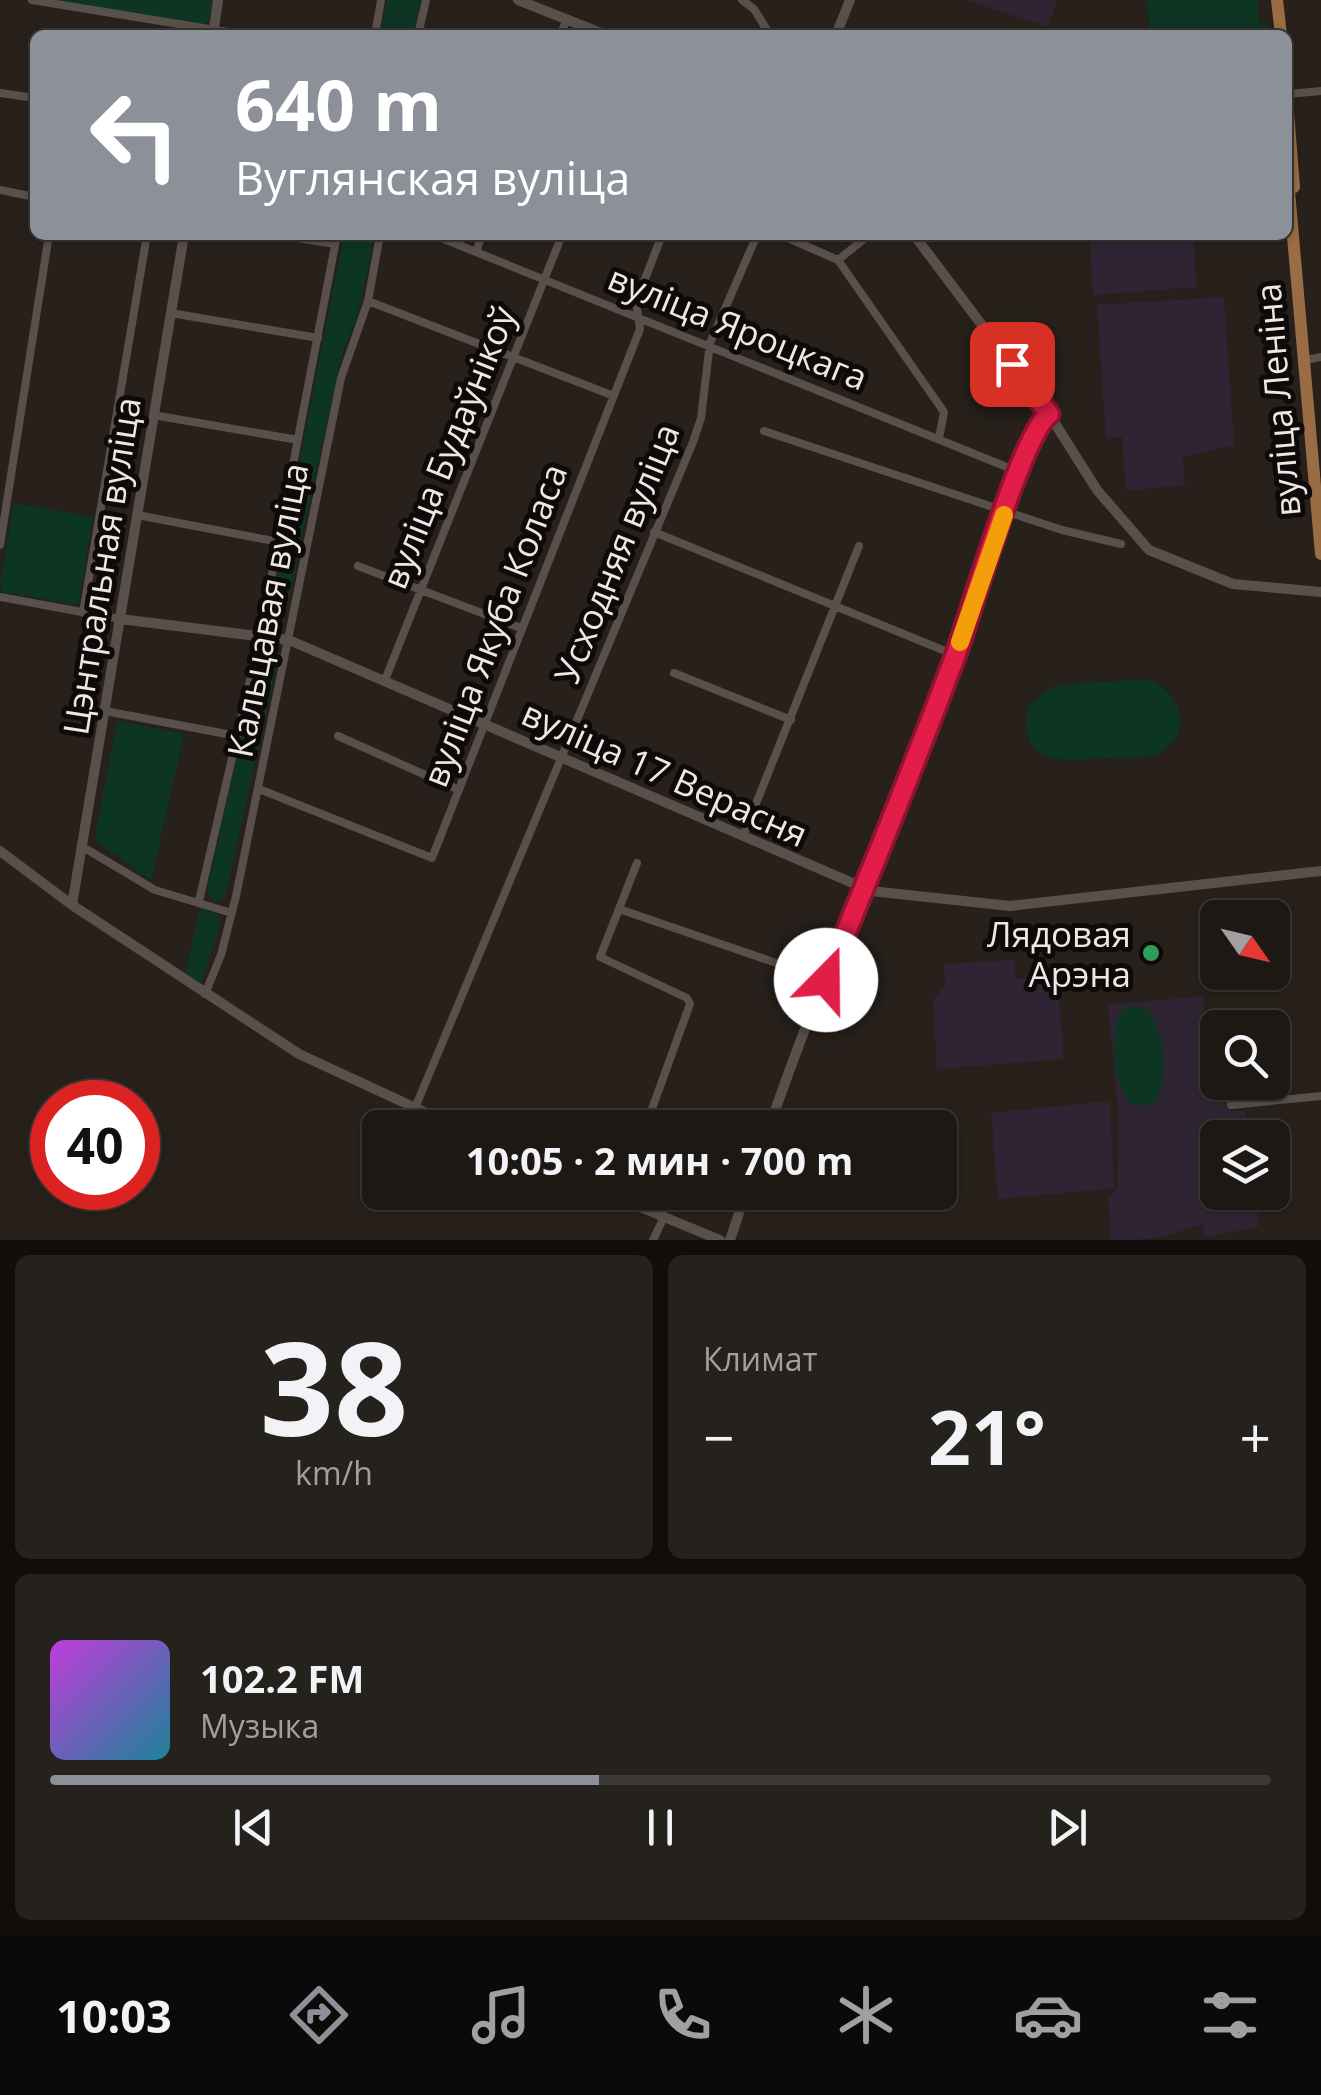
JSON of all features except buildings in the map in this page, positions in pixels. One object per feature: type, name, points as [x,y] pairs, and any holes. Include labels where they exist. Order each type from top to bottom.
[{"type":"main road","points":[[1274,0],[1277,30]]},
{"type":"main road","name":"вуліца Леніна","points":[[1292,173],[1321,473]]},
{"type":"main road","name":"вуліца Леніна","points":[[1292,210],[1312,359],[1321,554]]},
{"type":"street","points":[[32,0],[202,30]]},
{"type":"street","points":[[213,30],[218,0]]},
{"type":"street","points":[[376,30],[382,0]]},
{"type":"street","points":[[419,30],[426,0]]},
{"type":"street","points":[[518,0],[594,30]]},
{"type":"street","points":[[742,0],[754,9],[767,30]]},
{"type":"street","points":[[838,30],[850,0]]},
{"type":"street","points":[[562,30],[566,19]]},
{"type":"street","points":[[1292,94],[1321,91]]},
{"type":"street","points":[[0,93],[30,97]]},
{"type":"street","points":[[0,190],[30,196]]},
{"type":"street","points":[[0,545],[49,240]]},
{"type":"street","points":[[83,612],[146,240]]},
{"type":"street","name":"Цэнтральная вуліца","points":[[72,905],[183,240]]},
{"type":"street","points":[[199,902],[260,637],[336,240]]},
{"type":"street","name":"Кальцавая вуліца","points":[[205,994],[232,913],[341,378],[368,301],[379,240]]},
{"type":"street","name":"вуліца Яроцкага","points":[[446,240],[1019,472]]},
{"type":"street","points":[[476,252],[480,240]]},
{"type":"street","name":"вуліца Будаўнікоў","points":[[386,680],[560,240]]},
{"type":"street","name":"вуліца Якуба Коласа","points":[[258,789],[432,858],[640,330],[636,302],[660,240]]},
{"type":"street","name":"Усходняя вуліца","points":[[414,1108],[701,418],[710,344],[755,240]]},
{"type":"street","points":[[792,240],[838,260],[944,412],[939,438]]},
{"type":"street","points":[[838,260],[863,240]]},
{"type":"street","points":[[918,240],[1049,414],[1097,490],[1149,550],[1233,584],[1321,592]]},
{"type":"street","points":[[368,301],[614,396]]},
{"type":"street","points":[[171,313],[318,338]]},
{"type":"street","points":[[776,1110],[955,655],[1019,472],[1040,423],[1049,414]]},
{"type":"street","points":[[153,415],[298,440]]},
{"type":"street","points":[[764,432],[1121,544]]},
{"type":"street","points":[[137,515],[278,542]]},
{"type":"street","points":[[654,532],[955,655]]},
{"type":"street","points":[[743,836],[859,546]]},
{"type":"street","points":[[358,566],[521,628]]},
{"type":"street","name":"вуліца 17 Верасня","points":[[0,597],[120,619],[289,640],[863,889],[1010,906],[1321,870]]},
{"type":"street","points":[[674,673],[790,720]]},
{"type":"street","points":[[105,711],[237,736]]},
{"type":"street","points":[[338,736],[459,790]]},
{"type":"street","points":[[84,847],[97,851],[155,890],[232,913]]},
{"type":"street","points":[[0,852],[72,905],[299,1054],[418,1110]]},
{"type":"street","points":[[636,864],[600,958],[686,998],[690,1004],[651,1110]]},
{"type":"street","points":[[619,908],[826,980]]},
{"type":"street","points":[[1230,1104],[1321,1096]]},
{"type":"street","points":[[647,1210],[720,1240]]},
{"type":"street","points":[[730,1240],[740,1210]]},
{"type":"street","points":[[653,1240],[663,1218]]},
{"type":"shaded area","points":[[967,0],[1057,0],[1048,27]]},
{"type":"shaded area","points":[[1089,240],[1194,240],[1196,287],[1093,295]]},
{"type":"shaded area","points":[[1224,297],[1234,445],[1183,457],[1185,485],[1126,491],[1122,437],[1106,437],[1097,305]]},
{"type":"shaded area","points":[[1014,960],[1016,979],[1057,976],[1064,1059],[937,1069],[933,1000],[945,986],[944,964]]},
{"type":"shaded area","points":[[1203,996],[1200,1100],[1231,1100],[1231,1111],[1245,1111],[1246,1120],[1200,1120],[1200,1210],[1257,1210],[1259,1226],[1205,1238],[1203,1225],[1151,1239],[1111,1240],[1108,1196],[1117,1190],[1119,1119],[1108,1005]]},
{"type":"shaded area","points":[[1110,1101],[1114,1188],[998,1199],[991,1113]]},
{"type":"green space","points":[[51,0],[213,0],[209,22],[202,25]]},
{"type":"green space","points":[[387,0],[421,0],[414,30],[381,30]]},
{"type":"green space","points":[[1147,0],[1257,0],[1259,23],[1269,24],[1270,30],[1150,30]]},
{"type":"green space","points":[[343,240],[374,240],[358,314],[342,354],[282,628],[270,622]]},
{"type":"green space","points":[[14,503],[93,517],[78,605],[3,592],[0,584]]},
{"type":"green space","points":[[261,648],[278,648],[279,655],[225,898],[215,902],[207,890]]},
{"type":"green space","points":[[1149,679],[1175,702],[1181,722],[1173,742],[1163,751],[1137,758],[1062,759],[1037,751],[1030,741],[1026,727],[1028,706],[1055,685]]},
{"type":"green space","points":[[117,721],[184,734],[151,881],[95,836]]},
{"type":"green space","points":[[200,907],[219,915],[220,927],[202,980],[197,982],[185,975]]},
{"type":"green space","points":[[1132,1006],[1146,1008],[1152,1016],[1163,1054],[1160,1092],[1155,1102],[1143,1106],[1130,1103],[1124,1095],[1115,1058],[1115,1032],[1121,1011]]},
{"type":"slow traffic","points":[[960,642],[1004,515]]},
{"type":"place","name":"Лядовая Арэна","points":[[1151,953]]},
{"type":"route","points":[[826,980],[955,655],[1019,472],[1040,423],[1049,414],[1012,364]]}]
